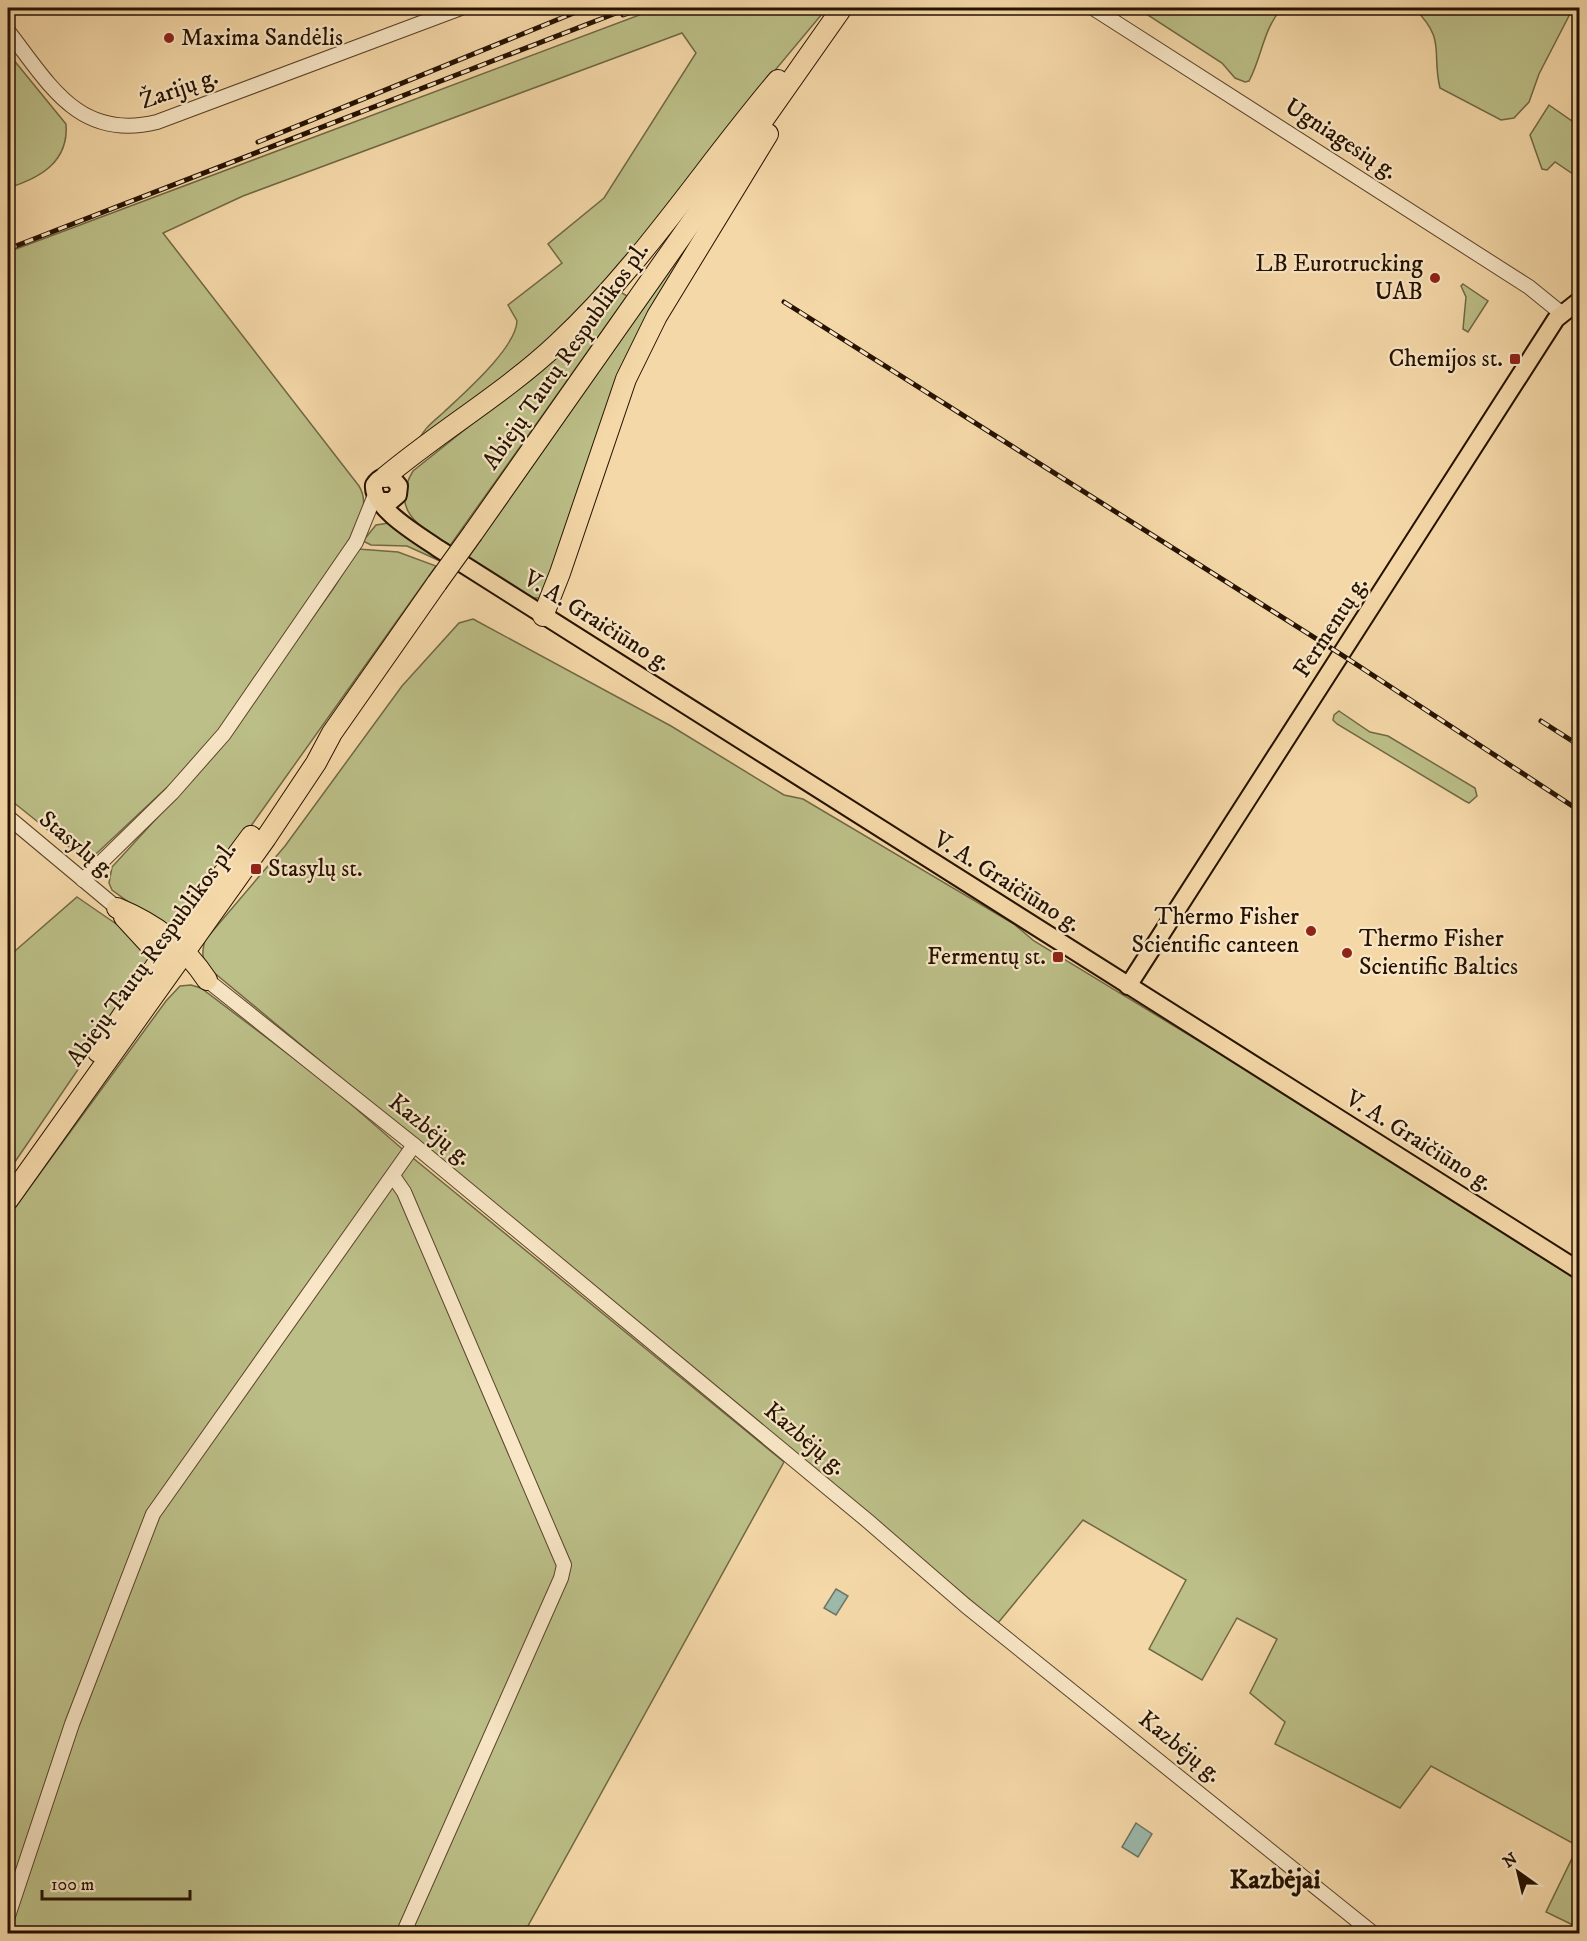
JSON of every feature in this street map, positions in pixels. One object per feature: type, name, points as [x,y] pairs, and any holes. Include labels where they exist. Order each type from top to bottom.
[{"type":"highway","name":"Abiejų Tautų Respublikos pl.","points":[[8,1200],[304,763],[332,733],[842,8]]},
{"type":"highway","points":[[385,477],[513,381],[577,325],[620,278],[760,101],[828,28]]},
{"type":"highway","points":[[543,616],[560,573],[611,417],[641,346],[779,115],[812,51]]},
{"type":"highway","points":[[117,908],[136,930],[175,953],[207,980]]},
{"type":"highway","name":"Abiejų Tautų Respublikos pl.","points":[[8,1188],[175,953]]},
{"type":"main road","name":"Fermentų g.","points":[[1128,986],[1561,313],[1580,300]]},
{"type":"main road","name":"V. A. Graičiūno g.","points":[[385,477],[397,482],[386,500],[412,530],[543,616],[1580,1271]]},
{"type":"street","name":"Žarijų g.","points":[[8,32],[55,90],[76,111],[87,118],[124,128],[157,122],[461,8]]},
{"type":"street","name":"Ugniagesių g.","points":[[1093,8],[1529,287],[1561,313]]},
{"type":"street","points":[[83,880],[172,793],[217,744],[324,592],[364,527],[367,512],[386,500]]},
{"type":"street","name":"Stasylų g.","points":[[8,817],[117,908]]},
{"type":"street","name":"Kazbėjų g.","points":[[207,980],[414,1145],[869,1522],[966,1606],[1374,1934]]},
{"type":"street","points":[[8,1916],[72,1724],[149,1522],[414,1145]]},
{"type":"street","points":[[393,1176],[405,1192],[564,1565],[561,1578],[403,1934]]},
{"type":"green space","points":[[658,8],[827,8],[751,99],[627,261],[562,332],[418,444],[428,426],[488,370],[508,344],[517,321],[508,305],[562,263],[548,244],[604,198],[696,53],[682,33],[243,196],[163,233],[359,486],[364,499],[360,518],[351,537],[220,730],[193,763],[97,853],[89,858],[83,858],[8,798],[8,252]]},
{"type":"green space","points":[[1137,8],[1282,8],[1271,25],[1249,81],[1245,82],[1235,78],[1222,63]]},
{"type":"green space","points":[[1414,8],[1573,8],[1539,74],[1529,102],[1514,118],[1501,120],[1440,88],[1434,38],[1431,29]]},
{"type":"green space","points":[[8,53],[66,124],[66,137],[63,149],[50,167],[31,179],[8,188]]},
{"type":"green space","points":[[1549,105],[1579,126],[1579,171],[1576,176],[1555,162],[1547,170],[1542,169],[1530,135]]},
{"type":"green space","points":[[712,210],[665,292],[543,598],[532,598],[468,558]]},
{"type":"green space","points":[[1463,284],[1488,301],[1468,332],[1463,329],[1466,297],[1461,286]]},
{"type":"green space","points":[[619,291],[627,296],[449,547],[428,532],[411,516],[406,507],[404,497],[406,485],[413,471],[522,384]]},
{"type":"green space","points":[[389,523],[440,561],[407,546],[371,545],[363,541],[376,525]]},
{"type":"green space","points":[[358,549],[398,552],[436,566],[184,920],[169,926],[156,922],[112,890],[109,883],[112,867],[219,750],[333,589]]},
{"type":"green space","points":[[473,619],[671,726],[784,795],[803,799],[1014,924],[1034,941],[1278,1089],[1579,1281],[1579,1928],[1546,1912],[1578,1846],[1431,1766],[1400,1808],[1275,1744],[1285,1722],[1250,1693],[1277,1639],[1237,1618],[1202,1680],[1149,1649],[1186,1580],[1083,1520],[998,1623],[212,971],[203,957],[205,940],[285,846],[402,686],[459,623]]},
{"type":"green space","points":[[1339,711],[1370,732],[1388,736],[1475,788],[1477,796],[1469,803],[1465,801],[1337,724],[1333,720],[1334,715]]},
{"type":"green space","points":[[77,897],[141,941],[149,951],[148,967],[8,1172],[8,957]]},
{"type":"green space","points":[[191,985],[201,988],[329,1085],[408,1154],[784,1462],[524,1933],[8,1934],[8,1217],[166,1001],[180,986]]},
{"type":"shaded area","points":[[836,1589],[848,1596],[836,1615],[824,1608]]},
{"type":"shaded area","points":[[1136,1823],[1152,1834],[1138,1857],[1122,1847]]},
{"type":"railway","points":[[258,142],[586,8]]},
{"type":"railway","points":[[8,249],[629,8]]},
{"type":"railway","points":[[623,15],[644,8]]},
{"type":"railway","points":[[784,302],[1342,655],[1580,811]]},
{"type":"railway","points":[[1541,721],[1580,746]]},
{"type":"place","name":"Maxima Sandėlis","points":[[169,38]]},
{"type":"place","name":"LB Eurotrucking UAB","points":[[1435,278]]},
{"type":"place","name":"Chemijos st.","points":[[1515,359]]},
{"type":"place","name":"Stasylų st.","points":[[256,869]]},
{"type":"place","name":"Thermo Fisher Scientific canteen","points":[[1311,931]]},
{"type":"place","name":"Thermo Fisher Scientific Baltics","points":[[1347,953]]},
{"type":"place","name":"Fermentų st.","points":[[1058,957]]},
{"type":"district","name":"Kazbėjai","points":[[1275,1880]]}]
